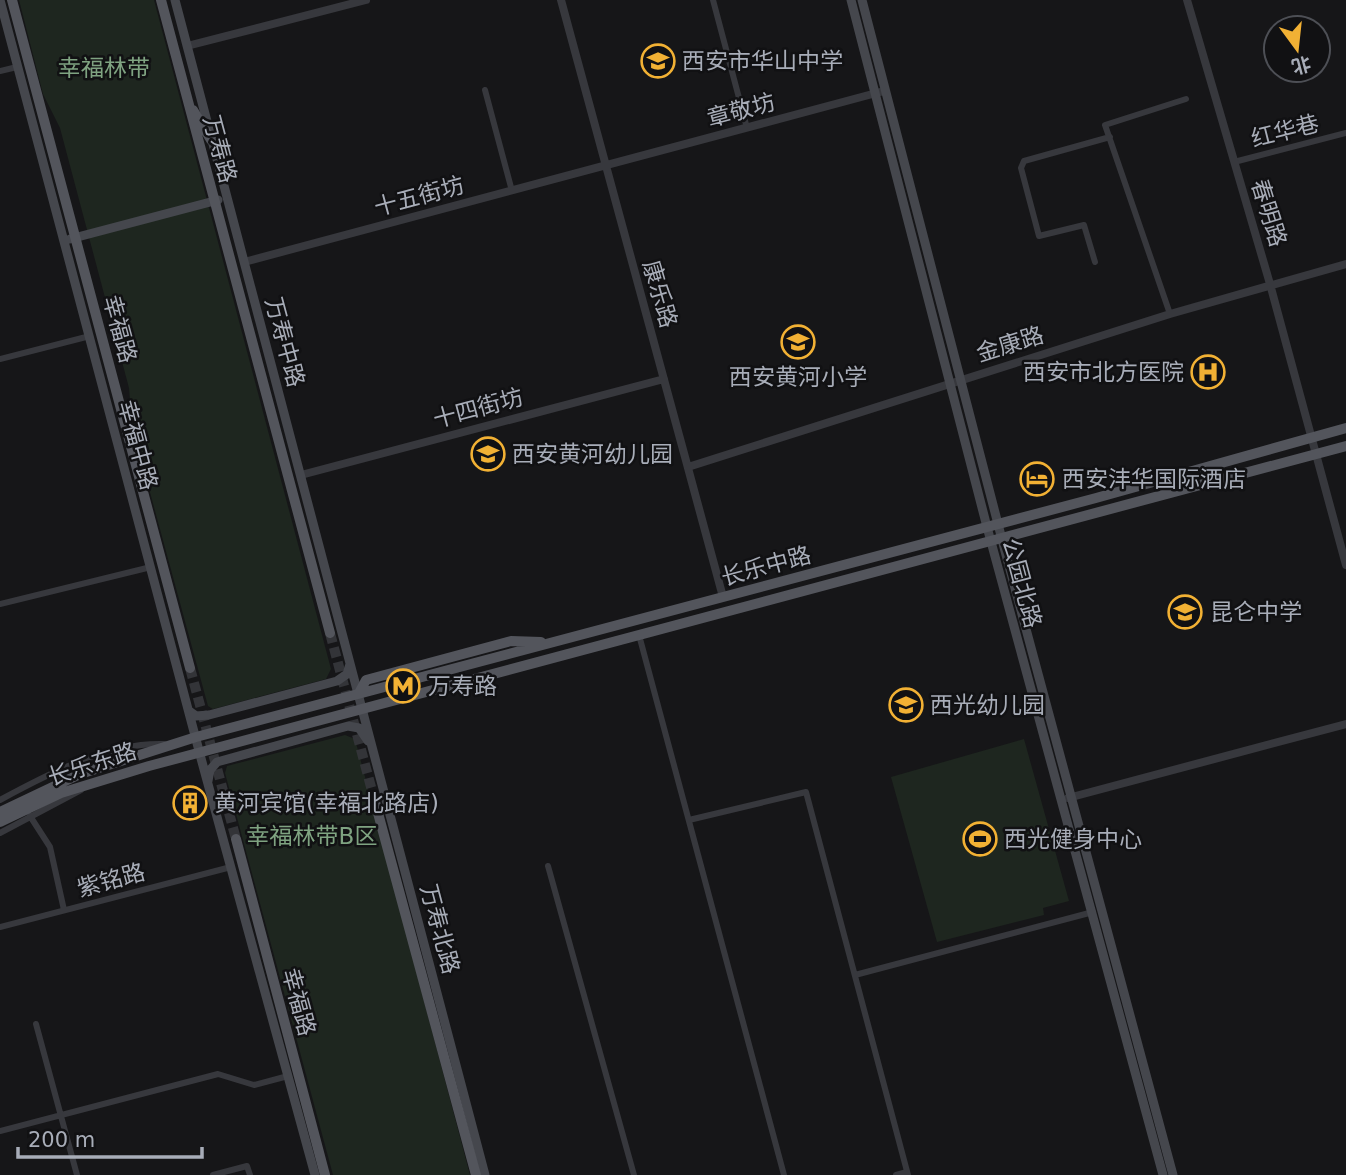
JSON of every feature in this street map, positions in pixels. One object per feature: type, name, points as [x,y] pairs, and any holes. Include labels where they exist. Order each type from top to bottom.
[{"type":"main road","name":"幸福中路","points":[[0,0],[195,737],[315,1175]]},
{"type":"main road","name":"幸福路","points":[[12,0],[190,668]]},
{"type":"main road","name":"万寿路","points":[[161,0],[330,633]]},
{"type":"main road","name":"万寿中路","points":[[175,0],[359,693]]},
{"type":"main road","name":"公园北路","points":[[851,0],[987,527],[1163,1175]]},
{"type":"main road","name":"公园北路","points":[[862,0],[1002,540],[1173,1175]]},
{"type":"main road","points":[[33,76],[43,162]]},
{"type":"main road","points":[[188,100],[211,140]]},
{"type":"main road","points":[[64,240],[226,198]]},
{"type":"main road","points":[[260,323],[266,394]]},
{"type":"main road","name":"长乐中路","points":[[195,737],[999,524],[1346,428]]},
{"type":"main road","name":"长乐中路","points":[[200,753],[1346,446]]},
{"type":"main road","points":[[592,632],[596,647]]},
{"type":"main road","points":[[188,709],[201,717],[337,681],[348,674],[350,660]]},
{"type":"main road","name":"万寿北路","points":[[359,693],[485,1175]]},
{"type":"main road","points":[[208,784],[210,770],[217,762],[348,726],[359,728],[374,752]]},
{"type":"main road","name":"长乐东路","points":[[0,812],[80,774],[195,737]]},
{"type":"main road","name":"长乐东路","points":[[0,822],[50,797],[200,753]]},
{"type":"main road","points":[[375,802],[476,1175]]},
{"type":"main road","name":"幸福路","points":[[236,839],[325,1175]]},
{"type":"street","points":[[187,46],[366,0]]},
{"type":"street","name":"康乐路","points":[[561,0],[723,597]]},
{"type":"street","points":[[713,0],[747,128]]},
{"type":"street","name":"春明路","points":[[1187,0],[1270,284],[1346,565]]},
{"type":"street","points":[[0,71],[17,67]]},
{"type":"street","points":[[485,90],[512,191]]},
{"type":"street","name":"章敬坊","points":[[605,166],[887,90]]},
{"type":"street","points":[[1170,314],[1105,125],[1186,99]]},
{"type":"street","name":"红华巷","points":[[1234,162],[1346,133]]},
{"type":"street","points":[[1096,262],[1084,225],[1039,236],[1021,167],[1024,161],[1110,137]]},
{"type":"street","name":"十五街坊","points":[[244,262],[605,166]]},
{"type":"street","name":"金康路","points":[[688,467],[1170,314],[1346,264]]},
{"type":"street","points":[[0,359],[90,336]]},
{"type":"street","name":"十四街坊","points":[[301,475],[664,379]]},
{"type":"street","points":[[0,604],[151,567]]},
{"type":"street","points":[[639,635],[784,1175]]},
{"type":"street","points":[[1062,799],[1346,724]]},
{"type":"street","points":[[0,800],[68,767],[109,753],[144,744],[173,744]]},
{"type":"street","points":[[0,833],[71,798],[87,786]]},
{"type":"street","points":[[689,820],[806,792],[908,1174],[896,1175]]},
{"type":"street","points":[[30,816],[50,847],[64,911]]},
{"type":"street","points":[[548,866],[634,1175]]},
{"type":"street","name":"紫铭路","points":[[0,927],[231,867]]},
{"type":"street","points":[[855,975],[1093,912]]},
{"type":"street","points":[[36,1024],[77,1175]]},
{"type":"street","points":[[0,1132],[218,1074],[254,1084],[288,1076]]},
{"type":"street","points":[[213,1175],[247,1166],[250,1175]]},
{"type":"green space","name":"幸福林带","points":[[19,0],[154,0],[331,669],[326,679],[213,709],[208,706],[132,426],[129,388],[60,128],[43,94]]},
{"type":"green space","name":"幸福林带B区","points":[[345,735],[355,739],[470,1175],[333,1175],[225,773],[227,766]]},
{"type":"green space","name":"西光健身中心","points":[[1024,739],[1069,901],[1043,908],[1044,915],[937,942],[891,777]]},
{"type":"tunnel","points":[[330,633],[375,802]]},
{"type":"tunnel","points":[[190,668],[236,839]]},
{"type":"place","name":"西安市华山中学","points":[[658,61]]},
{"type":"place","name":"西安黄河小学","points":[[798,342]]},
{"type":"place","name":"西安市北方医院","points":[[1208,372]]},
{"type":"place","name":"西安黄河幼儿园","points":[[488,454]]},
{"type":"place","name":"西安沣华国际酒店","points":[[1037,479]]},
{"type":"place","name":"昆仑中学","points":[[1185,612]]},
{"type":"place","name":"万寿路","points":[[403,686]]},
{"type":"place","name":"西光幼儿园","points":[[906,705]]},
{"type":"place","name":"黄河宾馆(幸福北路店)","points":[[190,803]]},
{"type":"place","name":"西光健身中心","points":[[980,839]]}]
